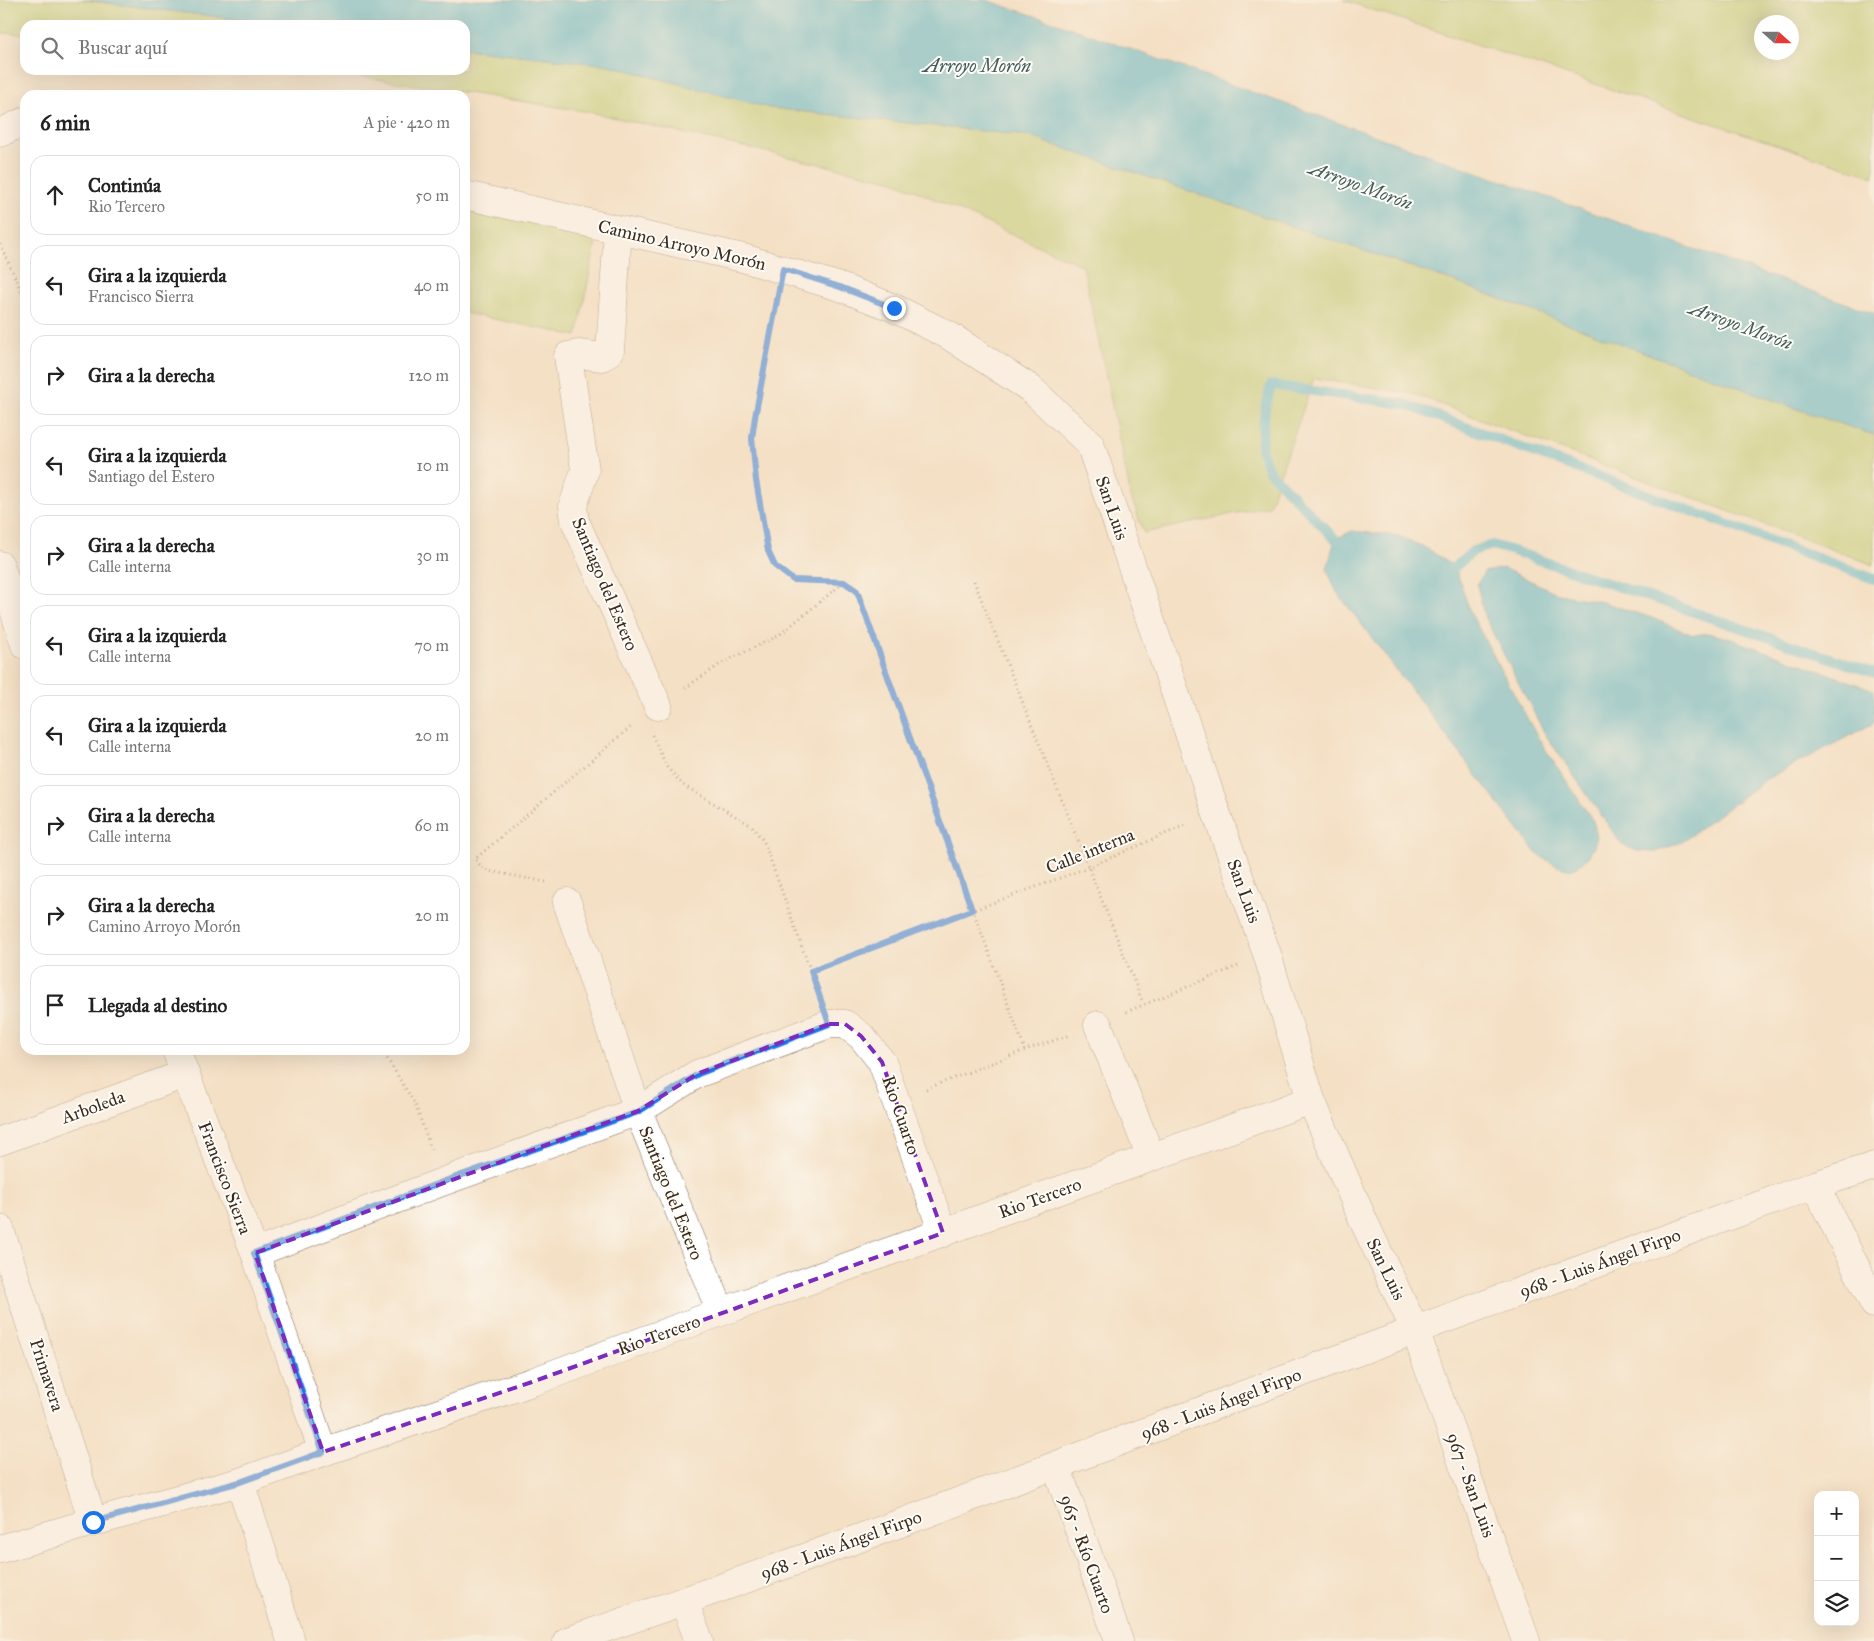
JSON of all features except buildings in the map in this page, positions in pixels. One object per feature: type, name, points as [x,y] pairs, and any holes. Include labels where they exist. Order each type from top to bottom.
[{"type":"street","points":[[0,133],[20,124]]},
{"type":"street","name":"Camino Arroyo Morón","points":[[470,196],[743,258],[840,287],[894,308],[948,335],[1031,389],[1090,444]]},
{"type":"street","name":"Santiago del Estero","points":[[618,230],[610,351],[602,357],[578,354],[568,356],[585,470],[573,506],[575,521],[651,712]]},
{"type":"street","name":"San Luis","points":[[1090,444],[1216,812],[1267,954],[1311,1100],[1364,1222],[1415,1330]]},
{"type":"street","points":[[0,565],[20,629]]},
{"type":"street","name":"Santiago del Estero","points":[[567,902],[638,1112],[721,1312]]},
{"type":"street","points":[[254,1253],[442,1182],[638,1112],[698,1074],[829,1024]]},
{"type":"street","name":"Rio Cuarto","points":[[829,1024],[845,1024],[861,1036],[882,1062],[943,1234]]},
{"type":"street","points":[[1098,1025],[1151,1157]]},
{"type":"street","name":"Arboleda","points":[[0,1140],[181,1062]]},
{"type":"street","name":"Francisco Sierra","points":[[181,1062],[254,1253],[323,1452]]},
{"type":"street","name":"Rio Tercero","points":[[0,1549],[240,1482],[532,1382],[1311,1100]]},
{"type":"street","name":"968 - Luis Ángel Firpo","points":[[567,1641],[684,1602],[1056,1466],[1415,1330],[1815,1185],[1874,1166]]},
{"type":"street","points":[[1815,1185],[1874,1304]]},
{"type":"street","name":"Primavera","points":[[0,1229],[93,1522]]},
{"type":"street","name":"967 - San Luis","points":[[1415,1330],[1526,1641]]},
{"type":"street","name":"965 - Río Cuarto","points":[[1056,1466],[1119,1641]]},
{"type":"street","points":[[240,1482],[291,1641]]},
{"type":"street","points":[[684,1602],[699,1641]]},
{"type":"path","points":[[0,244],[20,288]]},
{"type":"path","points":[[783,269],[752,438],[756,480],[768,551],[775,566],[793,580],[844,582],[857,591],[972,910],[1025,1050]]},
{"type":"path","points":[[974,581],[1143,1003]]},
{"type":"path","points":[[567,902],[553,884],[541,880],[484,870],[475,859],[651,712],[722,664],[778,636],[844,582]]},
{"type":"path","points":[[651,712],[667,768],[683,785],[752,826],[764,842],[829,1024]]},
{"type":"path","name":"Calle interna","points":[[811,971],[1089,868],[1216,812]]},
{"type":"path","points":[[385,1055],[415,1104],[442,1182]]},
{"type":"highlighted area","points":[[829,1024],[845,1024],[861,1036],[882,1062],[943,1233],[532,1382],[323,1452],[255,1253],[638,1111],[697,1074]]},
{"type":"green space","points":[[0,0],[83,0],[241,20],[20,20],[20,34],[0,33]]},
{"type":"green space","points":[[1343,0],[1874,0],[1874,177]]},
{"type":"green space","points":[[470,50],[609,65],[770,108],[1028,136],[1444,278],[1800,410],[1874,435],[1874,565],[1410,393],[1314,378],[1269,506],[1144,533],[1131,497],[1083,266],[894,181],[590,112],[470,93],[470,90],[448,90],[350,75],[470,75]]},
{"type":"green space","points":[[470,211],[597,237],[577,336],[470,314]]},
{"type":"water","name":"Arroyo Morón","points":[[83,0],[986,0],[1063,25],[1874,313],[1874,435],[1800,410],[1444,278],[1028,136],[770,108],[609,65],[470,50],[470,20],[241,20]]},
{"type":"water","points":[[1352,531],[1399,536],[1426,548],[1455,567],[1471,614],[1538,738],[1593,821],[1596,837],[1594,847],[1587,858],[1578,866],[1567,869],[1563,868],[1536,853],[1336,591],[1327,569],[1335,539]]},
{"type":"water","points":[[1503,568],[1559,594],[1602,602],[1652,618],[1693,635],[1709,633],[1731,639],[1874,690],[1874,723],[1765,780],[1682,842],[1656,852],[1637,851],[1622,845],[1545,734],[1485,618],[1477,585],[1484,572]]},
{"type":"waterway","points":[[1335,539],[1269,471],[1261,449],[1265,409],[1271,385],[1404,404],[1874,579]]},
{"type":"waterway","points":[[1455,567],[1473,551],[1492,545],[1874,673]]},
{"type":"route","points":[[93,1522],[240,1482],[323,1452],[254,1253],[442,1182],[638,1112],[698,1074],[829,1024],[811,971],[972,910],[857,591],[844,582],[793,580],[775,566],[768,551],[756,480],[752,438],[783,269],[840,287],[894,308]]}]
